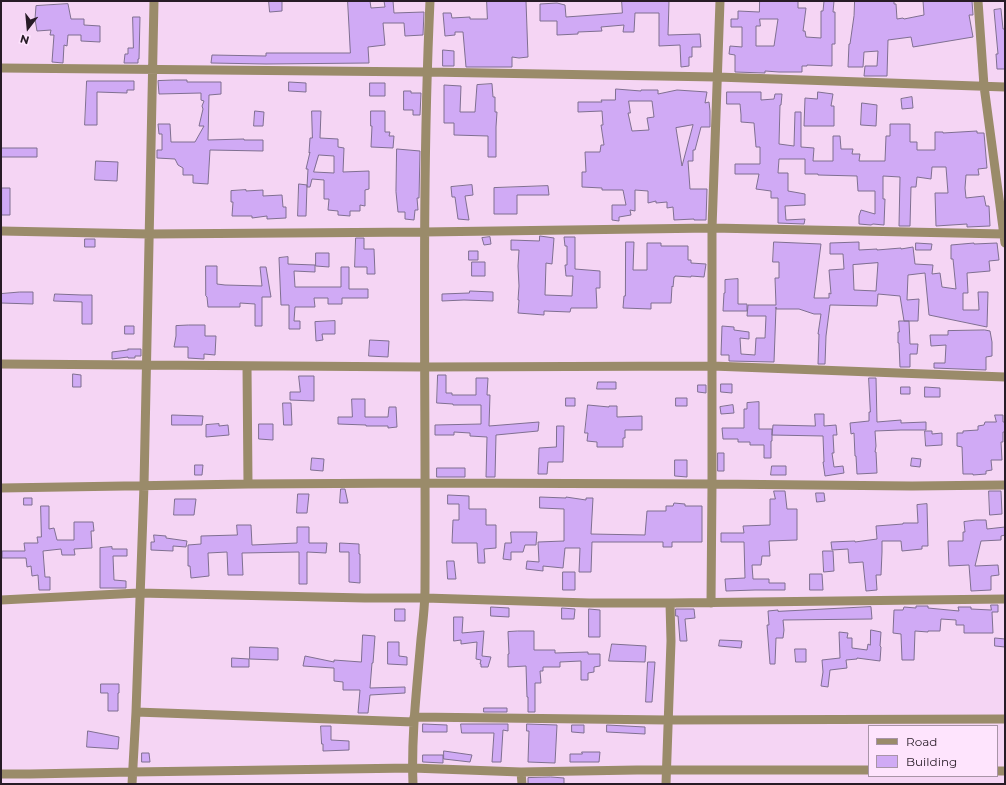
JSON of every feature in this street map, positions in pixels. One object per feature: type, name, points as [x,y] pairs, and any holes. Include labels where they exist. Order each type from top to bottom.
[{"type":"street","points":[[132,784],[144,485],[154,1]]},
{"type":"street","points":[[413,784],[412,768],[414,720],[425,598],[424,232],[430,1]]},
{"type":"street","points":[[710,603],[712,484],[712,228],[720,1]]},
{"type":"street","points":[[1,231],[149,234],[712,228],[1004,238],[984,86],[978,1]]},
{"type":"street","points":[[1,68],[718,76],[1005,87]]},
{"type":"street","points":[[1,364],[425,367],[712,366],[1005,377]]},
{"type":"street","points":[[247,366],[248,484]]},
{"type":"street","points":[[1,488],[144,485],[425,483],[904,486],[1005,485]]},
{"type":"street","points":[[1,600],[139,593],[425,598],[589,603],[1005,600]]},
{"type":"street","points":[[666,784],[671,641],[670,603]]},
{"type":"street","points":[[136,712],[414,720],[1005,719]]},
{"type":"street","points":[[1,774],[412,768],[522,772],[868,770]]},
{"type":"street","points":[[522,772],[522,784]]},
{"type":"building","points":[[269,1],[282,1],[282,11],[270,12]]},
{"type":"building","points":[[348,1],[370,1],[371,8],[385,7],[384,1],[393,1],[394,13],[424,12],[423,35],[405,36],[404,23],[383,23],[385,45],[368,47],[369,63],[211,63],[212,55],[266,56],[266,53],[350,53]]},
{"type":"building","points":[[487,1],[526,1],[528,57],[512,57],[512,67],[466,67],[463,32],[455,32],[455,35],[445,36],[443,13],[451,13],[452,18],[470,17],[470,19],[487,19]]},
{"type":"building","points":[[622,1],[669,1],[668,35],[700,34],[701,47],[692,47],[692,57],[689,57],[689,66],[681,67],[680,45],[659,46],[659,13],[635,13],[634,32],[623,32],[624,25],[601,27],[602,31],[557,35],[557,21],[540,21],[540,4],[557,3],[565,5],[566,17],[622,13]]},
{"type":"building","points":[[760,1],[798,1],[798,8],[806,8],[803,31],[805,31],[806,37],[821,38],[821,11],[823,11],[824,1],[834,1],[833,12],[835,12],[835,44],[832,44],[832,66],[802,66],[802,72],[735,72],[735,55],[729,54],[730,46],[742,47],[742,27],[731,27],[731,19],[738,19],[738,11],[759,12]],"holes":[[[760,19],[778,19],[774,46],[756,46],[756,26],[760,26]]]},
{"type":"building","points":[[855,1],[894,1],[894,4],[896,4],[897,19],[904,19],[924,15],[923,1],[972,1],[973,15],[969,15],[973,37],[913,47],[911,37],[888,40],[887,76],[864,76],[865,66],[877,66],[878,51],[864,52],[863,67],[848,67],[849,44]]},
{"type":"building","points":[[68,4],[71,19],[84,19],[84,25],[100,26],[100,42],[81,41],[81,35],[68,35],[67,46],[64,45],[63,63],[52,62],[54,35],[50,35],[51,30],[37,31],[35,19],[36,6]]},
{"type":"building","points":[[1001,9],[1003,29],[1005,29],[1005,69],[997,69],[996,54],[998,54],[994,10]]},
{"type":"building","points":[[133,17],[140,17],[139,59],[138,63],[124,63],[125,54],[128,54],[128,48],[133,48]]},
{"type":"building","points":[[443,50],[454,51],[454,66],[443,66]]},
{"type":"building","points":[[187,80],[187,82],[221,82],[221,94],[209,95],[208,140],[263,140],[263,151],[210,150],[208,184],[193,183],[193,175],[183,175],[183,168],[178,165],[175,159],[157,158],[157,150],[162,150],[162,134],[159,134],[158,124],[170,124],[171,142],[195,142],[204,126],[199,126],[204,101],[201,100],[201,93],[159,94],[158,81]]},
{"type":"building","points":[[87,81],[134,81],[134,90],[127,90],[127,93],[97,92],[97,125],[85,125]]},
{"type":"building","points":[[289,82],[306,83],[306,92],[289,91]]},
{"type":"building","points":[[370,83],[385,83],[385,96],[370,96]]},
{"type":"building","points":[[492,84],[493,97],[495,97],[495,112],[497,112],[496,157],[488,157],[488,136],[454,135],[454,123],[444,123],[444,85],[461,86],[460,112],[475,112],[477,85]]},
{"type":"building","points":[[616,89],[641,91],[658,90],[658,94],[677,90],[707,92],[705,103],[709,102],[710,127],[701,127],[695,150],[693,150],[693,161],[688,161],[690,189],[707,189],[706,220],[674,220],[673,207],[667,208],[667,202],[656,203],[656,201],[648,203],[648,191],[635,190],[635,211],[630,210],[631,215],[619,217],[619,221],[612,220],[612,205],[626,205],[623,190],[602,190],[602,188],[582,187],[582,172],[586,172],[585,152],[600,152],[601,145],[604,145],[601,125],[603,125],[602,111],[578,112],[578,102],[602,102],[601,100],[615,100]],"holes":[[[629,101],[652,101],[654,117],[647,118],[649,130],[632,131],[628,113],[630,113]],[[693,125],[686,151],[682,166],[676,128]]]},
{"type":"building","points":[[404,91],[421,93],[420,115],[413,115],[413,110],[404,110]]},
{"type":"building","points":[[727,92],[761,92],[761,100],[774,99],[775,94],[782,94],[780,105],[779,144],[794,146],[795,112],[801,112],[801,147],[814,148],[813,161],[833,161],[833,136],[840,136],[841,149],[853,149],[852,154],[860,154],[859,161],[885,161],[886,136],[890,136],[890,124],[910,124],[910,142],[917,142],[917,150],[935,150],[935,132],[977,131],[977,133],[984,133],[987,168],[978,169],[979,175],[966,175],[965,188],[966,198],[984,196],[986,206],[989,206],[990,226],[967,227],[967,224],[936,226],[935,193],[948,193],[946,167],[932,167],[931,179],[917,177],[916,187],[911,187],[910,226],[899,226],[900,177],[883,176],[883,199],[885,199],[884,225],[859,224],[861,210],[875,214],[875,191],[858,191],[857,176],[805,174],[805,159],[779,159],[778,173],[788,173],[788,191],[805,194],[805,205],[785,206],[786,220],[805,219],[804,224],[778,223],[778,198],[771,198],[771,191],[756,189],[759,174],[735,174],[735,164],[760,164],[760,147],[756,147],[754,123],[741,122],[740,104],[727,104]]},
{"type":"building","points":[[818,92],[833,94],[831,106],[834,106],[834,126],[804,126],[805,98],[817,99]]},
{"type":"building","points":[[912,97],[913,108],[902,109],[901,99]]},
{"type":"building","points":[[862,103],[877,105],[876,126],[861,125]]},
{"type":"building","points":[[255,111],[264,112],[263,126],[254,126]]},
{"type":"building","points":[[312,111],[321,111],[320,138],[338,139],[338,147],[344,148],[343,172],[369,171],[369,189],[365,190],[365,206],[360,205],[360,211],[350,211],[350,216],[338,215],[338,211],[328,210],[329,199],[324,199],[324,180],[312,179],[310,187],[307,187],[308,169],[306,169],[310,152],[309,153],[310,138],[312,138]],"holes":[[[319,155],[334,156],[334,173],[314,172]]]},
{"type":"building","points":[[371,111],[385,111],[385,132],[390,132],[389,136],[394,136],[393,148],[371,147]]},
{"type":"building","points":[[1,148],[37,148],[37,157],[1,157]]},
{"type":"building","points":[[397,149],[420,151],[419,198],[417,198],[418,210],[415,210],[414,220],[405,219],[405,212],[398,212],[396,192]]},
{"type":"building","points":[[96,161],[118,162],[117,181],[95,180]]},
{"type":"building","points":[[299,184],[307,185],[306,216],[298,216]]},
{"type":"building","points":[[472,185],[473,195],[465,196],[469,220],[458,219],[455,197],[452,197],[451,187]]},
{"type":"building","points":[[548,186],[549,195],[517,195],[517,214],[494,214],[494,188]]},
{"type":"building","points":[[2,188],[10,188],[10,215],[2,215]]},
{"type":"building","points":[[263,190],[263,196],[282,195],[283,207],[286,207],[286,218],[267,219],[267,216],[252,218],[252,216],[232,216],[233,202],[231,202],[231,191]]},
{"type":"building","points":[[540,236],[554,238],[552,264],[546,263],[545,295],[572,296],[573,276],[566,276],[565,265],[567,265],[567,246],[565,246],[564,237],[575,237],[575,269],[600,271],[600,288],[596,288],[597,308],[571,308],[570,312],[544,311],[544,315],[518,313],[519,250],[511,250],[511,240],[539,241]]},
{"type":"building","points":[[490,237],[491,244],[484,245],[482,238]]},
{"type":"building","points":[[356,238],[364,238],[364,249],[374,249],[375,274],[367,274],[367,267],[355,267]]},
{"type":"building","points":[[85,239],[95,239],[95,247],[85,247]]},
{"type":"building","points":[[626,242],[634,242],[633,270],[647,270],[647,243],[661,243],[661,246],[688,246],[688,260],[691,260],[691,263],[706,264],[704,277],[675,276],[673,287],[672,286],[671,303],[651,303],[651,309],[623,308],[625,296]]},
{"type":"building","points":[[774,242],[821,244],[814,298],[829,298],[829,293],[831,294],[829,270],[844,269],[843,254],[830,254],[830,243],[859,242],[859,250],[901,249],[913,247],[915,264],[933,265],[932,274],[940,273],[942,287],[956,289],[953,259],[951,259],[951,245],[997,243],[999,260],[989,261],[990,271],[967,273],[968,293],[963,293],[963,310],[979,310],[978,292],[988,292],[987,327],[929,315],[925,273],[908,275],[907,300],[919,299],[918,321],[904,321],[900,296],[878,294],[877,306],[830,305],[826,336],[825,364],[818,364],[818,334],[821,314],[814,314],[799,309],[776,309],[776,307],[774,362],[729,361],[729,355],[721,355],[722,326],[734,327],[734,330],[749,332],[749,339],[740,338],[741,354],[755,355],[756,338],[765,338],[766,316],[747,316],[748,305],[776,305],[775,278],[779,278],[779,262],[773,262]],"holes":[[[878,263],[876,291],[854,290],[853,265]]]},
{"type":"building","points":[[916,243],[932,244],[931,250],[916,250]]},
{"type":"building","points":[[469,251],[478,251],[478,260],[469,260]]},
{"type":"building","points":[[316,253],[329,253],[329,267],[316,266]]},
{"type":"building","points":[[288,257],[288,264],[315,265],[315,272],[294,271],[295,287],[341,287],[341,267],[349,267],[349,289],[368,289],[368,298],[342,298],[342,304],[328,304],[328,298],[314,298],[315,307],[295,307],[294,321],[300,321],[300,329],[289,329],[289,305],[281,305],[279,258]]},
{"type":"building","points":[[472,262],[485,262],[485,276],[472,276]]},
{"type":"building","points":[[206,266],[217,266],[217,284],[262,286],[260,267],[266,267],[271,297],[262,297],[262,326],[255,326],[255,304],[240,303],[240,307],[208,307],[206,296]]},
{"type":"building","points":[[738,279],[738,304],[747,304],[747,311],[723,311],[725,280]]},
{"type":"building","points":[[470,291],[493,292],[493,301],[442,301],[442,294],[469,293]]},
{"type":"building","points":[[33,292],[33,304],[1,303],[1,294]]},
{"type":"building","points":[[55,294],[92,295],[92,324],[82,324],[82,302],[54,301]]},
{"type":"building","points":[[335,321],[335,334],[322,334],[323,340],[316,341],[315,322]]},
{"type":"building","points":[[899,321],[909,321],[910,344],[918,344],[917,354],[910,354],[910,367],[900,367],[898,343]]},
{"type":"building","points":[[205,325],[205,336],[216,336],[215,355],[204,354],[204,359],[188,358],[188,347],[174,347],[176,326]]},
{"type":"building","points":[[125,326],[134,326],[134,334],[125,334]]},
{"type":"building","points":[[948,331],[990,331],[992,342],[992,356],[986,357],[986,370],[934,368],[934,363],[945,363],[946,345],[931,346],[930,335],[948,335]]},
{"type":"building","points":[[370,340],[389,341],[388,357],[369,356]]},
{"type":"building","points":[[128,349],[141,349],[141,356],[135,356],[135,358],[128,357],[112,359],[112,352]]},
{"type":"building","points":[[73,374],[81,375],[81,387],[73,387]]},
{"type":"building","points":[[438,375],[446,375],[446,393],[452,393],[452,395],[476,395],[476,378],[488,378],[487,395],[490,395],[489,426],[539,422],[538,431],[496,435],[495,477],[486,477],[487,437],[470,436],[470,433],[454,432],[454,435],[435,435],[435,425],[481,424],[481,405],[453,405],[437,403]]},
{"type":"building","points":[[299,376],[314,376],[314,401],[290,400],[290,392],[300,392]]},
{"type":"building","points":[[869,378],[876,378],[877,422],[901,420],[901,423],[926,422],[926,430],[875,431],[877,473],[857,474],[854,433],[851,434],[850,423],[869,421]]},
{"type":"building","points":[[598,382],[616,382],[616,389],[597,389]]},
{"type":"building","points":[[721,384],[732,384],[732,393],[721,392]]},
{"type":"building","points":[[698,385],[706,385],[706,393],[698,392]]},
{"type":"building","points":[[901,387],[910,387],[910,394],[901,394]]},
{"type":"building","points":[[925,387],[940,388],[940,397],[925,397]]},
{"type":"building","points":[[566,398],[575,398],[575,406],[566,406]]},
{"type":"building","points":[[676,398],[687,398],[687,406],[676,406]]},
{"type":"building","points":[[352,399],[365,399],[365,417],[388,417],[389,407],[396,407],[397,427],[388,428],[388,426],[338,424],[338,417],[352,417]]},
{"type":"building","points":[[759,402],[759,429],[772,429],[771,458],[764,458],[764,445],[750,445],[750,442],[738,442],[738,439],[723,439],[722,428],[744,428],[744,409],[747,409],[747,403]]},
{"type":"building","points":[[283,403],[291,403],[292,425],[284,425]]},
{"type":"building","points":[[588,405],[609,407],[617,406],[617,417],[642,416],[642,430],[625,430],[623,447],[597,447],[597,442],[587,441],[588,433],[585,433]]},
{"type":"building","points":[[733,405],[734,413],[721,414],[720,407]]},
{"type":"building","points":[[815,414],[824,414],[824,426],[836,425],[837,435],[833,435],[834,453],[832,453],[834,467],[843,466],[844,473],[825,476],[823,462],[823,436],[772,435],[773,425],[815,426]]},
{"type":"building","points":[[172,415],[203,416],[202,425],[172,425]]},
{"type":"building","points":[[995,415],[1003,415],[1003,422],[1005,422],[1003,442],[1001,442],[1002,460],[991,460],[992,470],[986,471],[986,474],[963,474],[962,447],[957,446],[957,433],[978,430],[978,426],[984,425],[985,422],[996,422]]},
{"type":"building","points":[[219,424],[219,426],[228,425],[229,435],[206,437],[206,425]]},
{"type":"building","points":[[259,424],[273,424],[273,440],[259,439]]},
{"type":"building","points":[[557,426],[564,426],[563,462],[548,462],[547,474],[538,474],[539,448],[556,447]]},
{"type":"building","points":[[925,431],[932,431],[932,434],[942,433],[942,445],[926,446]]},
{"type":"building","points":[[718,453],[724,453],[724,471],[718,471]]},
{"type":"building","points":[[312,458],[324,459],[323,471],[311,470]]},
{"type":"building","points":[[912,458],[921,459],[920,467],[911,466]]},
{"type":"building","points":[[675,460],[687,460],[687,477],[675,476]]},
{"type":"building","points":[[195,465],[203,465],[202,475],[195,475]]},
{"type":"building","points":[[772,466],[786,466],[786,475],[771,475]]},
{"type":"building","points":[[437,468],[465,468],[465,477],[437,477]]},
{"type":"building","points":[[341,489],[345,489],[348,503],[340,503]]},
{"type":"building","points":[[774,491],[785,491],[787,509],[797,509],[797,540],[769,541],[770,556],[762,556],[761,565],[752,565],[753,579],[769,579],[769,583],[785,583],[785,590],[726,591],[725,579],[745,578],[744,542],[721,542],[721,533],[744,533],[743,526],[770,525],[770,499],[775,499]]},
{"type":"building","points":[[989,491],[1001,491],[1002,514],[990,515]]},
{"type":"building","points":[[816,493],[824,493],[825,501],[817,502]]},
{"type":"building","points":[[298,494],[309,494],[307,513],[297,513]]},
{"type":"building","points":[[448,495],[469,496],[469,509],[486,509],[486,525],[496,525],[496,548],[484,549],[485,563],[478,563],[477,543],[452,543],[453,520],[459,520],[459,504],[448,504]]},
{"type":"building","points":[[540,497],[566,497],[586,500],[586,498],[593,498],[591,534],[645,535],[647,511],[666,511],[666,506],[673,506],[674,503],[685,504],[685,506],[702,506],[702,542],[672,542],[672,547],[663,547],[663,542],[592,542],[591,572],[579,572],[580,548],[565,548],[563,568],[543,566],[543,571],[526,569],[527,561],[539,562],[538,542],[564,541],[564,509],[540,508]]},
{"type":"building","points":[[24,498],[32,498],[32,505],[24,505]]},
{"type":"building","points":[[175,499],[196,499],[194,515],[174,515]]},
{"type":"building","points":[[927,504],[928,546],[922,546],[922,549],[902,551],[901,541],[882,541],[881,575],[876,575],[877,590],[866,591],[863,562],[849,563],[848,549],[832,550],[831,542],[855,542],[877,539],[876,526],[918,523],[917,505]]},
{"type":"building","points":[[41,506],[49,506],[49,529],[54,528],[57,540],[74,540],[74,522],[93,522],[94,531],[91,531],[92,548],[74,549],[75,555],[62,555],[61,549],[43,551],[45,577],[50,577],[50,590],[39,590],[38,575],[32,576],[31,566],[27,567],[26,558],[2,558],[2,551],[25,551],[24,543],[38,543],[37,537],[41,537]]},
{"type":"building","points":[[986,520],[987,529],[1005,527],[1005,535],[1001,536],[1001,540],[981,541],[975,566],[998,565],[999,575],[991,576],[991,590],[971,591],[969,565],[949,566],[948,541],[963,541],[963,532],[965,532],[964,522]]},
{"type":"building","points":[[237,525],[251,525],[252,545],[297,543],[297,527],[309,527],[309,543],[327,543],[326,553],[307,552],[307,584],[299,584],[299,552],[242,553],[243,575],[228,575],[227,552],[208,553],[209,576],[191,578],[190,566],[188,566],[188,545],[201,544],[201,536],[237,535]]},
{"type":"building","points":[[511,532],[537,532],[536,545],[525,545],[523,552],[511,552],[511,560],[503,559],[505,543],[511,543]]},
{"type":"building","points":[[154,535],[187,541],[186,547],[173,546],[173,551],[151,550],[151,542],[154,542]]},
{"type":"building","points":[[340,543],[359,544],[360,583],[349,582],[349,552],[340,552]]},
{"type":"building","points":[[112,547],[112,549],[127,549],[127,556],[113,556],[114,580],[126,581],[126,588],[100,588],[100,548]]},
{"type":"building","points":[[823,551],[833,551],[834,571],[824,572]]},
{"type":"building","points":[[447,561],[454,561],[456,579],[448,579]]},
{"type":"building","points":[[563,572],[575,572],[575,590],[563,590]]},
{"type":"building","points":[[810,574],[822,574],[823,590],[810,590]]},
{"type":"building","points":[[991,605],[998,605],[998,612],[992,612],[993,633],[964,633],[964,625],[956,625],[956,620],[941,619],[940,631],[915,631],[914,660],[902,660],[901,634],[893,633],[894,610],[903,610],[904,607],[916,608],[916,606],[928,606],[928,608],[959,611],[958,607],[991,610]]},
{"type":"building","points":[[491,607],[509,608],[509,617],[491,616]]},
{"type":"building","points":[[871,607],[872,619],[783,620],[783,638],[776,638],[775,664],[770,664],[767,625],[769,625],[768,611]]},
{"type":"building","points":[[562,608],[575,609],[574,619],[562,619]]},
{"type":"building","points":[[395,609],[405,609],[405,621],[395,621]]},
{"type":"building","points":[[589,609],[600,610],[600,637],[589,637]]},
{"type":"building","points":[[676,609],[694,609],[695,618],[685,619],[687,641],[680,641]]},
{"type":"building","points":[[454,617],[463,617],[462,633],[484,631],[482,656],[491,657],[488,667],[481,667],[481,660],[476,659],[477,642],[461,644],[461,640],[454,641]]},
{"type":"building","points":[[871,630],[881,632],[880,661],[857,658],[846,660],[847,668],[830,670],[828,687],[821,686],[823,672],[822,660],[840,658],[839,632],[848,633],[847,638],[852,638],[852,648],[867,650],[868,644],[870,645]]},
{"type":"building","points":[[534,631],[534,650],[555,650],[555,653],[588,652],[588,654],[600,654],[600,666],[594,667],[594,672],[588,673],[588,680],[581,680],[581,661],[560,662],[560,667],[543,667],[543,671],[540,671],[541,683],[535,683],[535,712],[528,712],[526,666],[508,667],[508,632]]},
{"type":"building","points":[[363,635],[375,636],[370,688],[405,687],[405,693],[370,695],[368,713],[358,713],[360,690],[343,690],[343,682],[334,681],[334,668],[303,666],[305,656],[334,662],[334,660],[361,662]]},
{"type":"building","points":[[995,638],[1005,639],[1005,647],[995,646]]},
{"type":"building","points":[[720,640],[742,641],[741,648],[719,646]]},
{"type":"building","points":[[388,642],[399,642],[399,656],[407,657],[407,665],[388,664]]},
{"type":"building","points":[[612,644],[646,646],[645,662],[609,661]]},
{"type":"building","points":[[250,647],[278,648],[278,660],[250,659]]},
{"type":"building","points":[[795,649],[806,649],[806,662],[796,662]]},
{"type":"building","points":[[232,658],[249,659],[249,667],[232,667]]},
{"type":"building","points":[[648,662],[655,662],[652,702],[646,702]]},
{"type":"building","points":[[101,684],[119,684],[118,711],[108,711],[108,693],[101,693]]},
{"type":"building","points":[[484,708],[507,708],[507,712],[484,712]]},
{"type":"building","points":[[423,724],[447,725],[447,732],[423,732]]},
{"type":"building","points":[[461,724],[508,724],[508,731],[503,730],[501,762],[492,762],[494,733],[462,733]]},
{"type":"building","points":[[527,724],[557,725],[555,763],[528,762],[529,731],[527,731]]},
{"type":"building","points":[[572,725],[584,725],[584,733],[572,732]]},
{"type":"building","points":[[607,725],[645,727],[645,734],[607,732]]},
{"type":"building","points":[[321,726],[331,726],[331,740],[349,741],[349,750],[323,751]]},
{"type":"building","points":[[88,731],[119,737],[118,749],[87,747]]},
{"type":"building","points":[[444,751],[472,755],[470,762],[444,759]]},
{"type":"building","points":[[582,752],[600,752],[599,762],[570,762],[570,754],[582,754]]},
{"type":"building","points":[[142,753],[149,753],[150,762],[142,762]]},
{"type":"building","points":[[423,755],[443,755],[443,763],[423,762]]},
{"type":"building","points":[[528,778],[564,778],[564,784],[528,784]]}]
